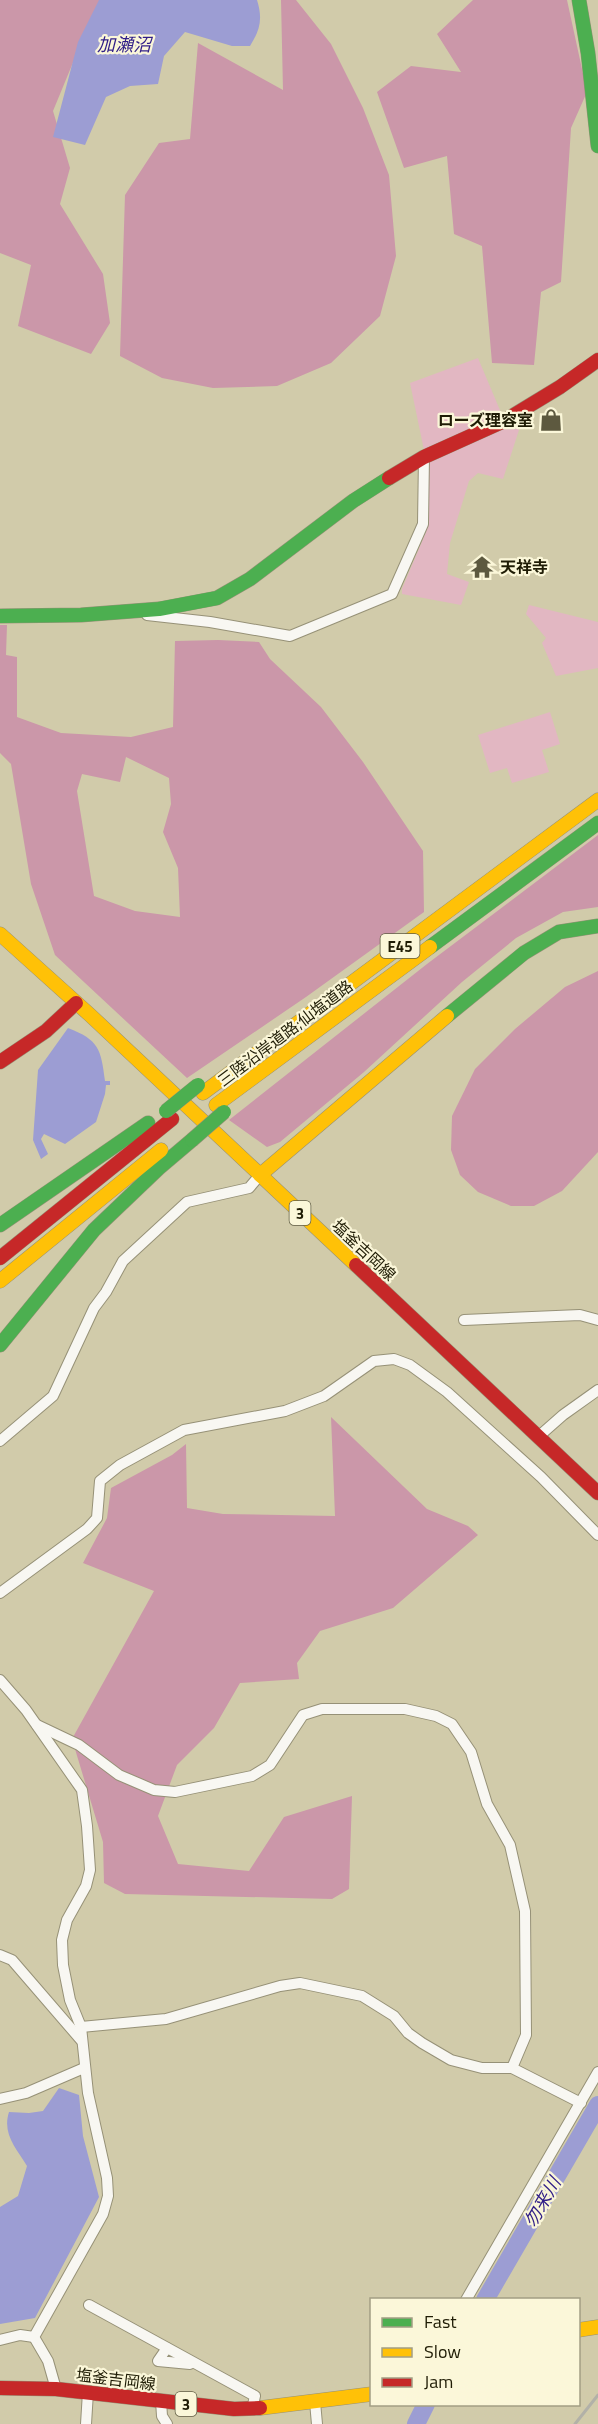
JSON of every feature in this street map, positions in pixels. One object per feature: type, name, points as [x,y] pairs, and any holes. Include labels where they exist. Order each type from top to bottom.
[{"type":"main road","points":[[579,0],[588,53],[598,146]]},
{"type":"main road","points":[[0,616],[125,612],[186,605],[217,598],[250,579],[353,501],[424,457],[504,421],[560,387],[598,360]]},
{"type":"main road","name":"三陸沿岸道路;仙塩道路","points":[[169,1115],[201,1089],[308,1014],[598,800]]},
{"type":"main road","name":"三陸沿岸道路;仙塩道路","points":[[188,1135],[220,1109],[271,1074],[320,1028],[598,823]]},
{"type":"main road","points":[[260,1175],[390,1062],[524,952],[559,932],[598,926]]},
{"type":"main road","name":"塩釜吉岡線","points":[[0,934],[598,1493]]},
{"type":"main road","points":[[0,1047],[38,1022],[76,1003]]},
{"type":"main road","points":[[0,1062],[46,1031],[76,1003]]},
{"type":"main road","points":[[0,1225],[169,1115]]},
{"type":"main road","points":[[0,1258],[169,1115]]},
{"type":"main road","points":[[0,1281],[188,1135]]},
{"type":"main road","points":[[0,1345],[94,1230],[159,1168],[188,1135]]},
{"type":"main road","points":[[580,2330],[598,2327]]},
{"type":"main road","name":"塩釜吉岡線","points":[[0,2388],[56,2389],[252,2409],[370,2394]]},
{"type":"street","points":[[125,612],[210,622],[290,636],[393,594],[423,524],[424,457]]},
{"type":"street","points":[[0,1441],[53,1396],[94,1308],[106,1292],[123,1261],[187,1202],[249,1188],[260,1175]]},
{"type":"street","points":[[464,1320],[580,1316],[598,1320]]},
{"type":"street","points":[[0,1593],[87,1529],[97,1518],[100,1481],[120,1465],[184,1430],[285,1411],[324,1396],[374,1360],[394,1359],[410,1365],[447,1392],[541,1478],[598,1535]]},
{"type":"street","points":[[538,1437],[563,1415],[598,1390]]},
{"type":"street","points":[[0,1680],[37,1725],[82,1790],[90,1870],[86,1886],[67,1920],[62,1940],[64,1981],[81,2027],[84,2068],[107,2178],[108,2196],[103,2214],[34,2337]]},
{"type":"street","points":[[37,1725],[79,1745],[119,1774],[154,1790],[175,1792],[252,1776],[270,1766],[303,1715],[322,1709],[405,1709],[436,1716],[452,1724],[471,1752],[486,1804],[510,1845],[525,1911],[526,2035],[512,2068]]},
{"type":"street","points":[[0,1955],[12,1960],[81,2040]]},
{"type":"street","points":[[81,2027],[166,2019],[280,1986],[300,1983],[362,1996],[394,2016],[408,2033],[451,2060],[482,2068],[512,2068],[581,2103]]},
{"type":"street","points":[[0,2098],[26,2093],[84,2068]]},
{"type":"street","points":[[467,2298],[598,2072]]},
{"type":"street","points":[[89,2305],[255,2396],[252,2409]]},
{"type":"street","points":[[0,2340],[20,2334],[34,2337],[48,2361],[56,2389]]},
{"type":"street","points":[[86,2424],[88,2392]]},
{"type":"street","points":[[161,2401],[162,2416],[167,2424]]},
{"type":"street","points":[[315,2402],[317,2424]]},
{"type":"shaded area","points":[[0,0],[104,0],[79,48],[53,111],[70,168],[60,204],[103,274],[110,323],[91,354],[18,326],[31,265],[0,253]]},
{"type":"shaded area","points":[[281,0],[296,0],[331,44],[363,108],[389,175],[396,256],[380,316],[331,363],[277,386],[213,388],[162,378],[120,356],[125,195],[159,143],[190,139],[198,43],[283,90]]},
{"type":"shaded area","points":[[473,0],[567,0],[587,92],[571,128],[561,282],[541,292],[534,365],[492,363],[482,246],[454,234],[447,156],[404,168],[377,92],[411,66],[461,72],[437,34]]},
{"type":"shaded area","points":[[478,358],[502,415],[424,450],[410,383]]},
{"type":"shaded area","points":[[518,421],[519,430],[503,479],[478,473],[469,481],[450,543],[447,574],[469,582],[461,605],[402,594],[402,589],[426,532],[428,463]]},
{"type":"shaded area","points":[[529,605],[598,622],[598,668],[556,676],[542,643],[546,638],[526,614]]},
{"type":"shaded area","points":[[0,625],[7,625],[6,655],[17,657],[17,717],[61,733],[131,737],[173,727],[175,641],[259,642],[270,659],[321,707],[363,762],[423,851],[424,912],[306,997],[187,1078],[55,955],[31,884],[11,764],[0,753]],"holes":[[[126,757],[169,778],[171,804],[163,832],[178,868],[180,917],[135,911],[94,896],[77,791],[82,774],[120,782]]]},
{"type":"shaded area","points":[[550,712],[560,744],[542,750],[549,772],[512,783],[507,768],[490,773],[478,735]]},
{"type":"shaded area","points":[[598,835],[598,907],[563,912],[516,938],[462,982],[364,1072],[280,1142],[267,1147],[229,1120],[427,964]]},
{"type":"shaded area","points":[[598,971],[598,1152],[562,1191],[534,1206],[511,1206],[478,1192],[460,1175],[451,1150],[452,1116],[475,1069],[515,1029],[565,987]]},
{"type":"shaded area","points":[[331,1417],[427,1509],[468,1526],[478,1535],[393,1608],[320,1631],[297,1663],[299,1679],[240,1683],[214,1728],[177,1765],[158,1816],[178,1864],[249,1871],[284,1817],[352,1796],[349,1889],[332,1899],[125,1894],[104,1883],[103,1842],[72,1739],[154,1591],[83,1563],[107,1518],[111,1488],[172,1455],[186,1444],[187,1508],[223,1514],[335,1516]]},
{"type":"water","name":"加瀬沼","points":[[99,0],[257,0],[260,24],[250,46],[232,46],[185,32],[164,56],[158,84],[130,86],[106,97],[85,145],[53,137],[78,42]]},
{"type":"water","points":[[68,1028],[86,1037],[97,1047],[105,1081],[110,1081],[110,1085],[106,1085],[96,1122],[65,1144],[44,1134],[41,1139],[48,1154],[41,1159],[33,1140],[38,1070]]},
{"type":"water","points":[[59,2088],[79,2095],[83,2136],[99,2197],[35,2318],[0,2324],[0,2207],[18,2196],[27,2166],[9,2134],[7,2120],[9,2112],[43,2111]]},
{"type":"waterway","name":"勿来川","points":[[486,2298],[598,2105]]},
{"type":"waterway","name":"勿来川","points":[[416,2424],[425,2406]]},
{"type":"railway","points":[[575,2424],[598,2395]]},
{"type":"traffic: fast","points":[[579,0],[588,53],[598,146]]},
{"type":"traffic: fast","points":[[0,616],[81,615],[159,609],[217,598],[250,579],[353,501],[389,478]]},
{"type":"traffic: fast","points":[[430,947],[598,823]]},
{"type":"traffic: fast","points":[[447,1016],[524,953],[559,932],[598,926]]},
{"type":"traffic: fast","points":[[166,1111],[198,1085]]},
{"type":"traffic: fast","points":[[192,1140],[224,1112]]},
{"type":"traffic: fast","points":[[0,1225],[148,1123]]},
{"type":"traffic: fast","points":[[0,1345],[94,1230],[192,1140]]},
{"type":"traffic: slow","points":[[203,1093],[598,800]]},
{"type":"traffic: slow","points":[[0,934],[90,1015],[356,1265]]},
{"type":"traffic: slow","points":[[216,1105],[430,947]]},
{"type":"traffic: slow","points":[[260,1175],[447,1016]]},
{"type":"traffic: slow","points":[[0,1281],[161,1150]]},
{"type":"traffic: slow","points":[[580,2330],[598,2327]]},
{"type":"traffic: slow","points":[[260,2408],[370,2394]]},
{"type":"traffic: jam","points":[[389,478],[424,457],[504,421],[560,387],[598,360]]},
{"type":"traffic: jam","points":[[0,1062],[46,1031],[76,1003]]},
{"type":"traffic: jam","points":[[0,1258],[172,1119]]},
{"type":"traffic: jam","points":[[356,1265],[598,1493]]},
{"type":"traffic: jam","points":[[0,2388],[56,2389],[234,2409],[260,2408]]},
{"type":"place","name":"ローズ理容室","points":[[551,420]]},
{"type":"place","name":"天祥寺","points":[[482,567]]}]
